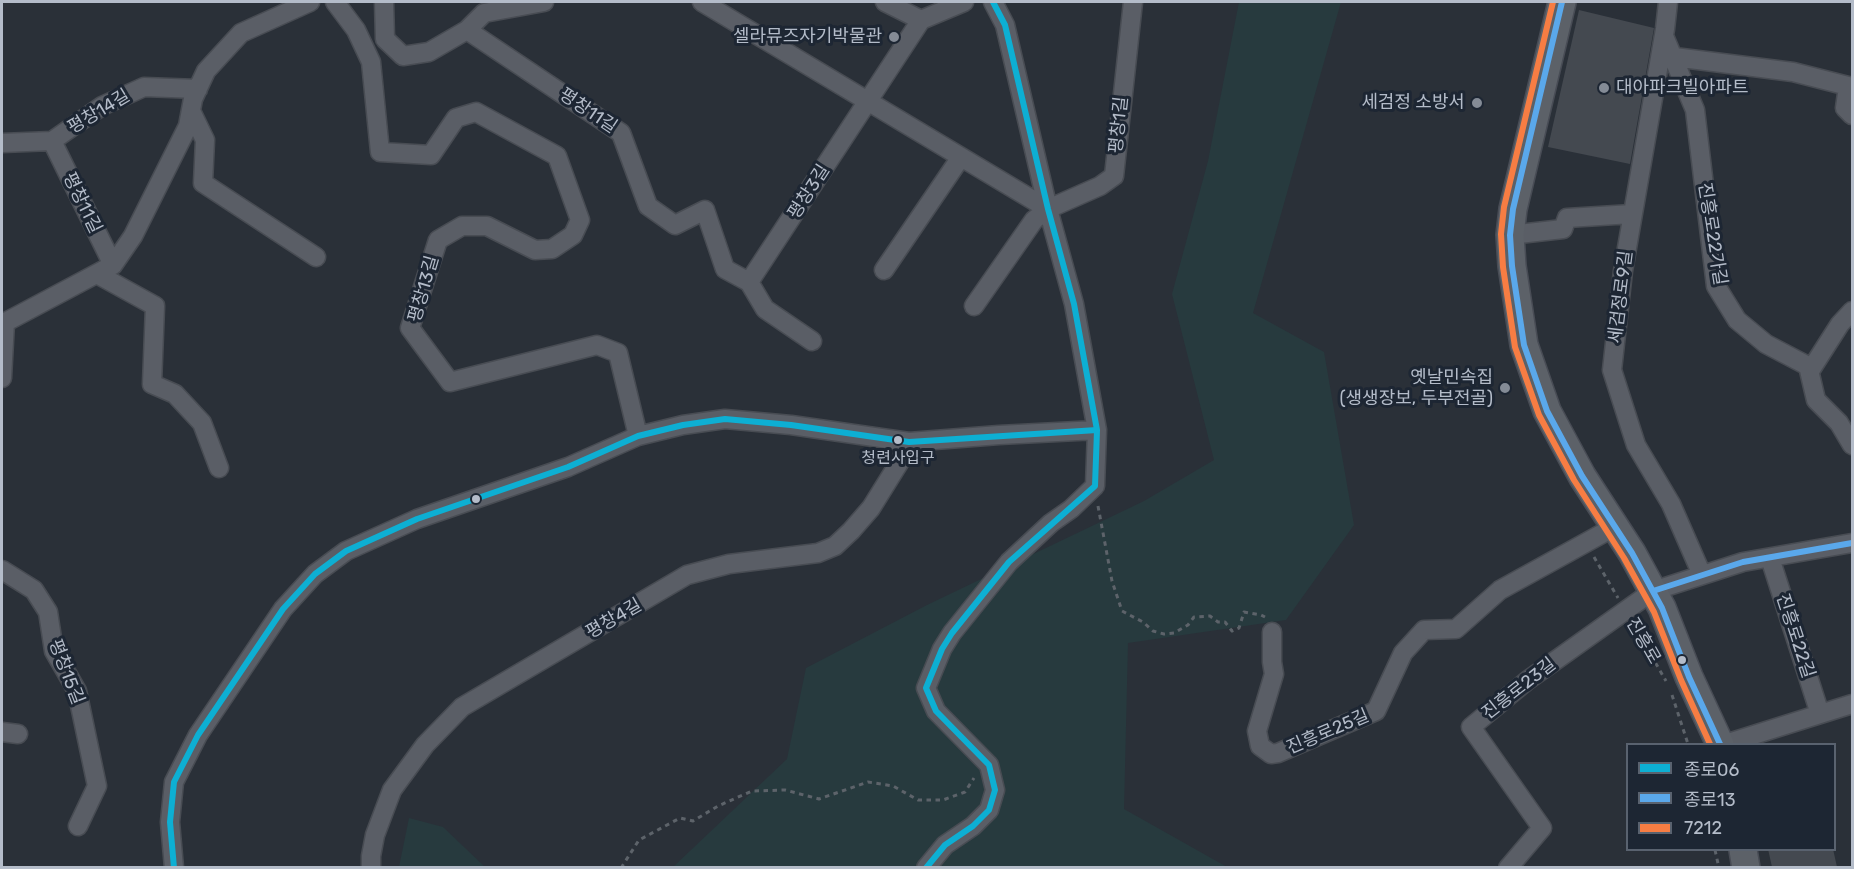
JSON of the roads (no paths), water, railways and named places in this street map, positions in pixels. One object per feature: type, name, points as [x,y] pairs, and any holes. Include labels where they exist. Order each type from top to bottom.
[{"type":"main road","name":"진흥로","points":[[1562,2],[1513,209],[1510,235],[1512,266],[1523,338],[1548,411],[1582,476],[1616,526],[1662,608],[1689,677],[1720,743]]},
{"type":"street","name":"평창11길","points":[[3,323],[105,269],[133,236],[188,126],[193,99],[206,71],[241,33],[310,2]]},
{"type":"street","name":"평창13길","points":[[334,2],[356,30],[371,62],[380,152],[431,154],[456,118],[476,112],[557,156],[580,220],[573,235],[552,249],[535,250],[487,226],[462,226],[438,240],[410,328],[450,382],[597,345],[618,353],[638,436]]},
{"type":"street","points":[[384,2],[385,39],[403,56],[429,52],[467,30],[484,13],[544,2]]},
{"type":"street","points":[[702,2],[1048,209]]},
{"type":"street","points":[[885,2],[921,20],[964,2]]},
{"type":"street","points":[[926,867],[945,845],[973,826],[989,810],[995,790],[989,765],[936,711],[926,688],[942,649],[952,633],[1009,562],[1051,522],[1071,510],[1095,486],[1097,430],[1074,304],[1048,209],[1005,25],[993,2]]},
{"type":"street","name":"평창1길","points":[[1048,209],[1100,186],[1114,176],[1133,2]]},
{"type":"street","name":"세검정로9길","points":[[1668,2],[1623,271],[1612,370],[1636,445],[1671,504],[1702,575]]},
{"type":"street","name":"평창3길","points":[[749,282],[921,20]]},
{"type":"street","name":"평창11길","points":[[467,30],[621,133],[648,206],[675,225],[705,210],[725,268],[749,282],[765,309],[812,341]]},
{"type":"street","name":"진흥로22가길","points":[[1664,36],[1695,110],[1716,286],[1737,320],[1766,344],[1808,366],[1810,371]]},
{"type":"street","points":[[1674,57],[1793,72],[1848,86],[1845,108],[1852,115]]},
{"type":"street","name":"평창14길","points":[[2,143],[52,141],[102,106],[144,87],[198,89]]},
{"type":"street","points":[[191,111],[205,140],[203,183],[316,256]]},
{"type":"street","name":"평창11길","points":[[52,141],[105,269]]},
{"type":"street","points":[[884,270],[960,157]]},
{"type":"street","points":[[974,306],[1034,220],[1048,209]]},
{"type":"street","points":[[1510,235],[1563,230],[1567,218],[1632,214]]},
{"type":"street","points":[[105,269],[155,306],[152,384],[175,394],[202,423],[219,468]]},
{"type":"street","points":[[1852,310],[1840,324],[1810,371],[1816,400],[1839,423],[1852,445]]},
{"type":"street","points":[[2,378],[3,323]]},
{"type":"street","points":[[174,867],[170,822],[174,782],[198,735],[283,609],[315,574],[346,551],[417,519],[568,467],[638,436],[683,424],[725,419],[791,425],[909,442],[1097,430]]},
{"type":"street","name":"평창4길","points":[[371,867],[370,856],[375,835],[392,790],[425,745],[462,707],[687,575],[729,564],[818,554],[835,546],[871,508],[899,463],[909,442]]},
{"type":"street","name":"진흥로25길","points":[[1272,632],[1274,674],[1257,731],[1260,746],[1271,754],[1376,711],[1403,653],[1424,630],[1456,629],[1500,590],[1616,526]]},
{"type":"street","points":[[1653,591],[1743,562],[1852,543]]},
{"type":"street","name":"진흥로22길","points":[[1770,558],[1820,714]]},
{"type":"street","name":"평창15길","points":[[2,570],[34,590],[48,612],[54,651],[77,691],[97,786],[78,826]]},
{"type":"street","name":"진흥로23길","points":[[1508,867],[1542,828],[1471,727],[1528,680],[1653,591]]},
{"type":"street","points":[[1728,743],[1852,704]]},
{"type":"place","name":"셀라뮤즈자기박물관","points":[[894,37]]},
{"type":"place","name":"대아파크빌아파트","points":[[1604,88]]},
{"type":"place","name":"세검정 소방서","points":[[1477,103]]},
{"type":"place","name":"옛날민속집 (생생장보, 두부전골)","points":[[1505,388]]},
{"type":"place","name":"청련사입구","points":[[898,440]]}]
